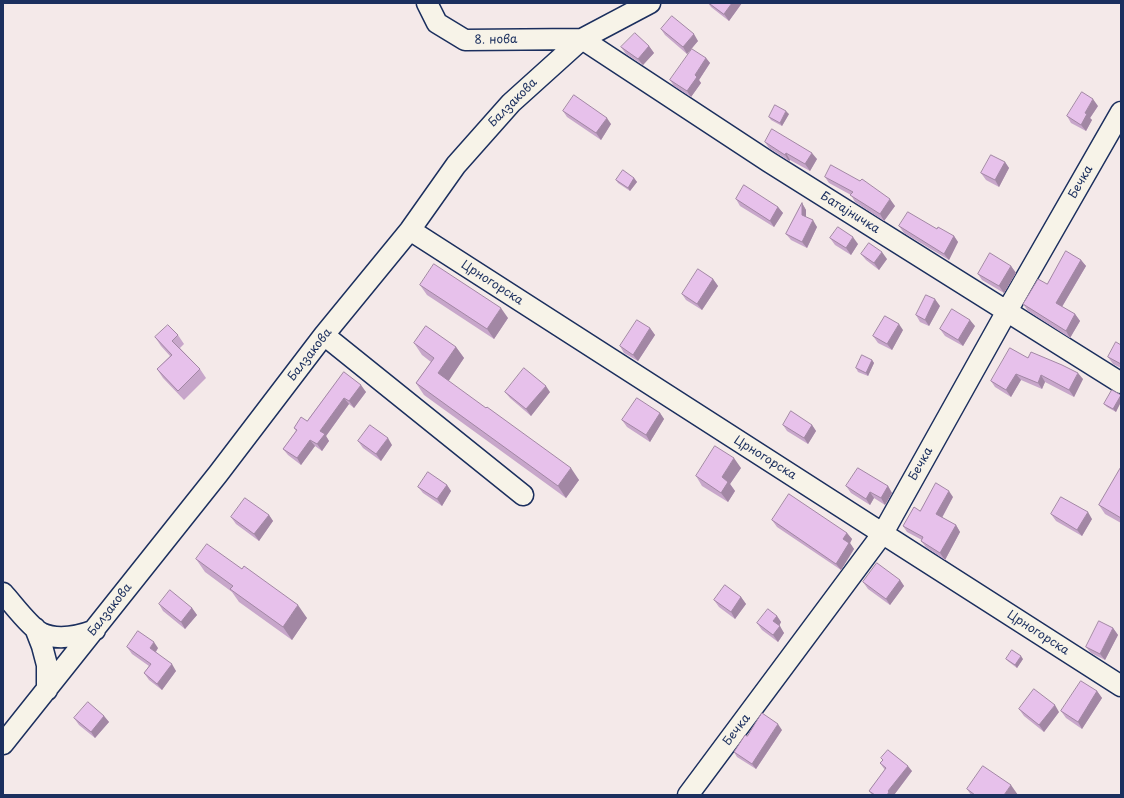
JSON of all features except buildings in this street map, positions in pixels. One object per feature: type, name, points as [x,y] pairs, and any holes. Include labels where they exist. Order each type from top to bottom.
[{"type":"street","name":"8. нова","points":[[427,3],[437,23],[465,40],[582,39]]},
{"type":"street","name":"Балзакова","points":[[3,744],[218,474],[324,335],[410,230],[456,165],[506,109],[553,64],[582,39],[650,3]]},
{"type":"street","name":"Батајничка","points":[[582,39],[769,162],[1121,384]]},
{"type":"street","name":"Бечка","points":[[688,795],[883,533],[1007,311],[1121,112]]},
{"type":"street","name":"Црногорска","points":[[410,230],[655,389],[1121,686]]},
{"type":"street","points":[[324,335],[522,495]]},
{"type":"street","points":[[3,593],[35,628],[42,633],[66,637],[95,630]]},
{"type":"street","points":[[35,628],[47,665],[47,690]]}]
